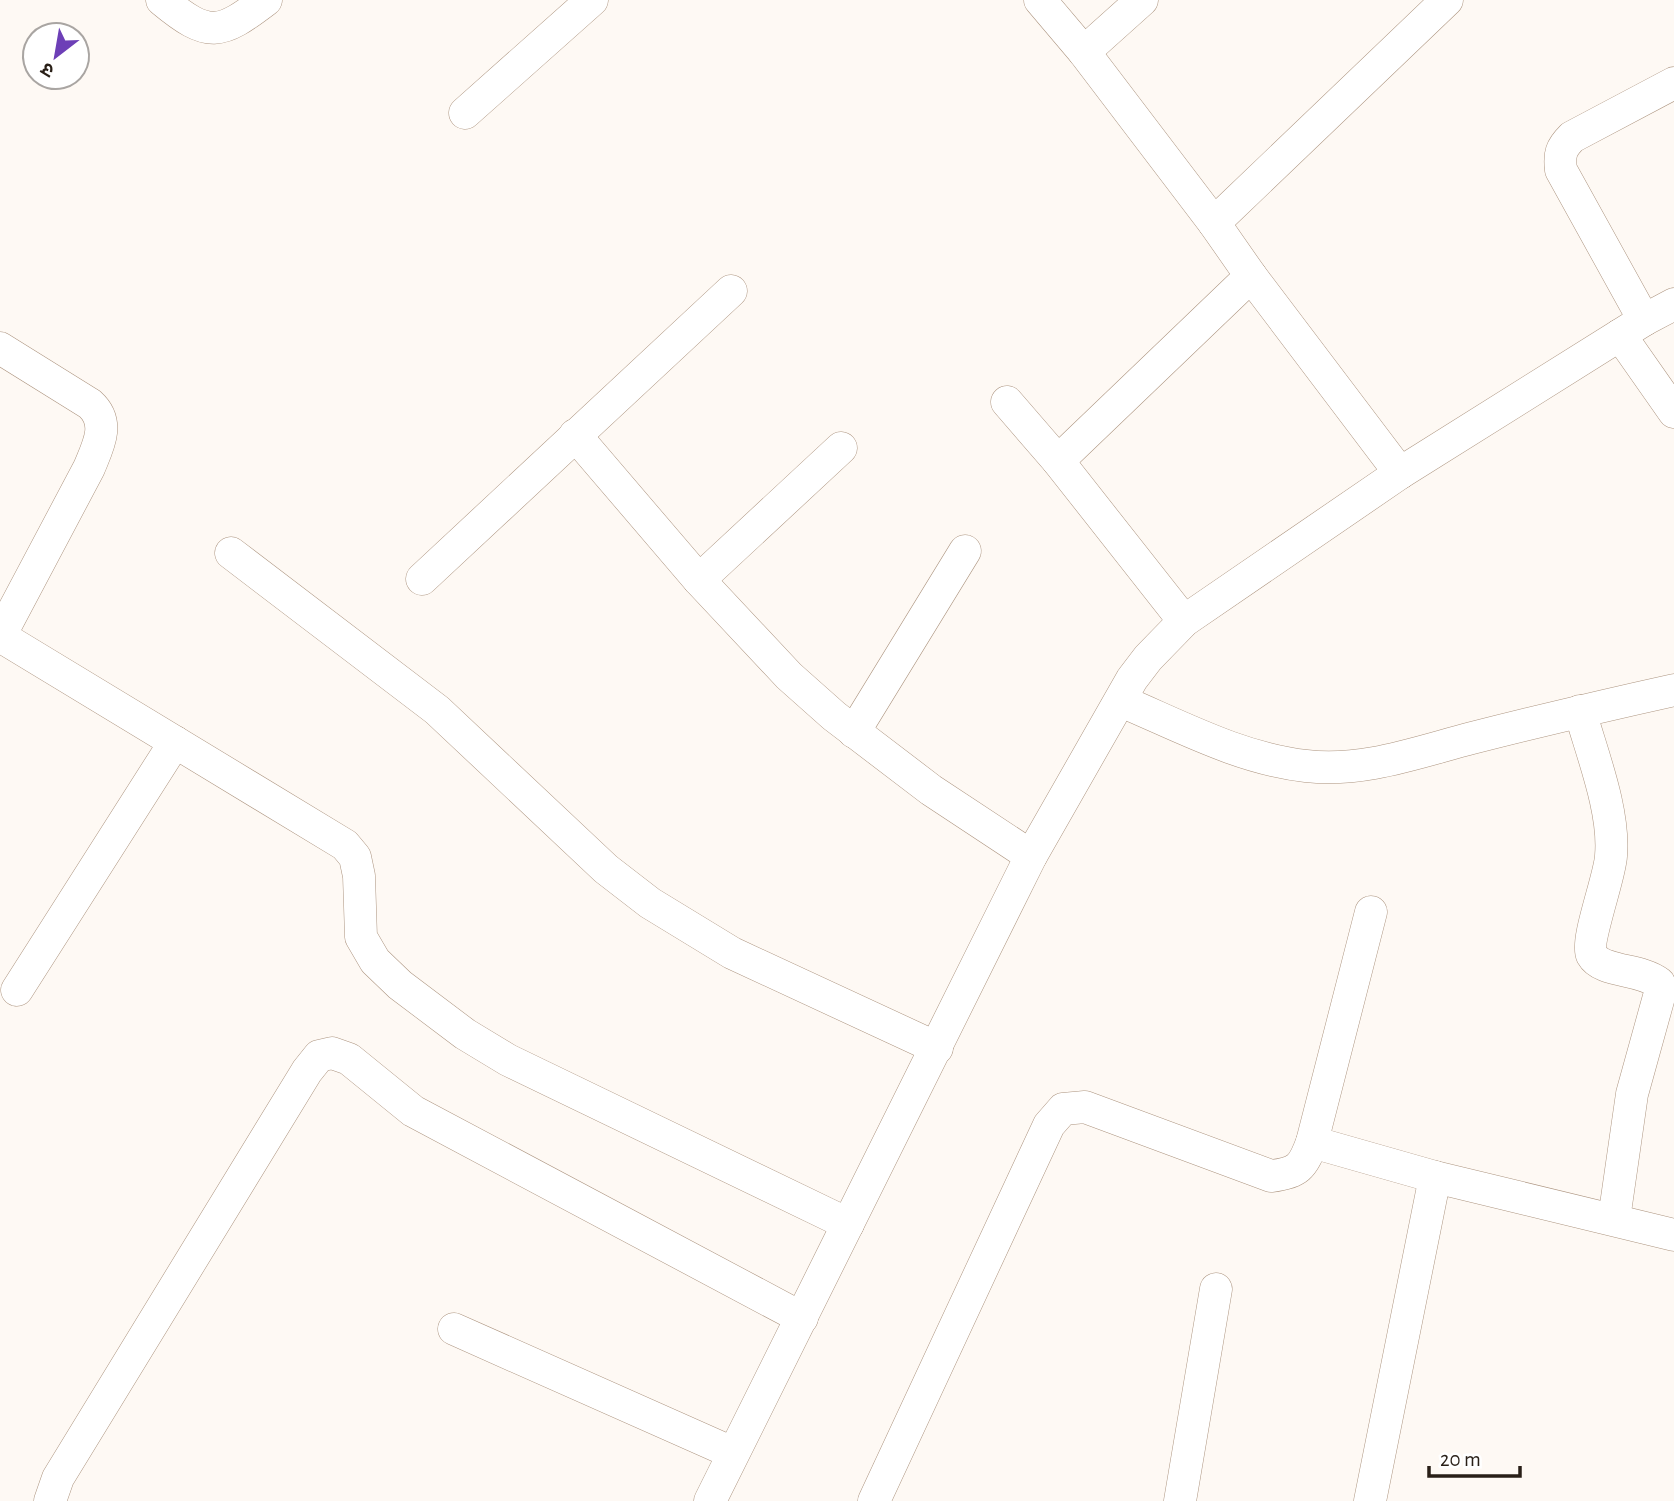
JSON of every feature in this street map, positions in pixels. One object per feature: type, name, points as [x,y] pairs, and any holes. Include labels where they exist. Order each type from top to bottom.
[{"type":"street","points":[[162,0],[200,26],[222,29],[238,21],[265,0]]},
{"type":"street","points":[[465,113],[592,0]]},
{"type":"street","points":[[1041,0],[1084,52],[1214,223],[1399,472]]},
{"type":"street","points":[[1084,52],[1142,0]]},
{"type":"street","points":[[1214,223],[1447,0]]},
{"type":"street","points":[[1674,83],[1572,137],[1562,146],[1559,156],[1561,170],[1674,412]]},
{"type":"street","points":[[1058,461],[1251,276]]},
{"type":"street","points":[[422,579],[731,291]]},
{"type":"street","points":[[710,1501],[1031,856],[1132,679],[1148,658],[1184,621],[1399,472],[1632,327],[1674,304]]},
{"type":"street","points":[[0,348],[90,404],[99,412],[101,425],[101,439],[89,468],[0,636],[345,845],[355,857],[359,876],[361,937],[375,961],[400,985],[465,1034],[562,1088],[848,1224]]},
{"type":"street","points":[[1007,402],[1058,461],[1184,621]]},
{"type":"street","points":[[575,435],[699,580],[789,676],[854,732],[930,790],[1031,856]]},
{"type":"street","points":[[699,580],[841,449]]},
{"type":"street","points":[[854,732],[965,551]]},
{"type":"street","points":[[232,553],[437,710],[606,869],[649,903],[732,953],[937,1048]]},
{"type":"street","points":[[1121,701],[1250,755],[1305,766],[1332,768],[1371,764],[1674,690]]},
{"type":"street","points":[[1580,711],[1605,802],[1612,854],[1609,876],[1590,943],[1592,955],[1601,964],[1615,970],[1650,976],[1667,993],[1632,1094],[1614,1219]]},
{"type":"street","points":[[17,990],[175,742]]},
{"type":"street","points":[[874,1501],[1049,1125],[1063,1109],[1085,1107],[1271,1176],[1291,1174],[1305,1161],[1371,912]]},
{"type":"street","points":[[50,1501],[58,1478],[319,1056],[332,1053],[349,1059],[413,1111],[802,1318]]},
{"type":"street","points":[[1312,1142],[1434,1177],[1674,1235]]},
{"type":"street","points":[[1370,1501],[1434,1177]]},
{"type":"street","points":[[1180,1501],[1216,1289]]},
{"type":"street","points":[[454,1329],[733,1453]]}]
